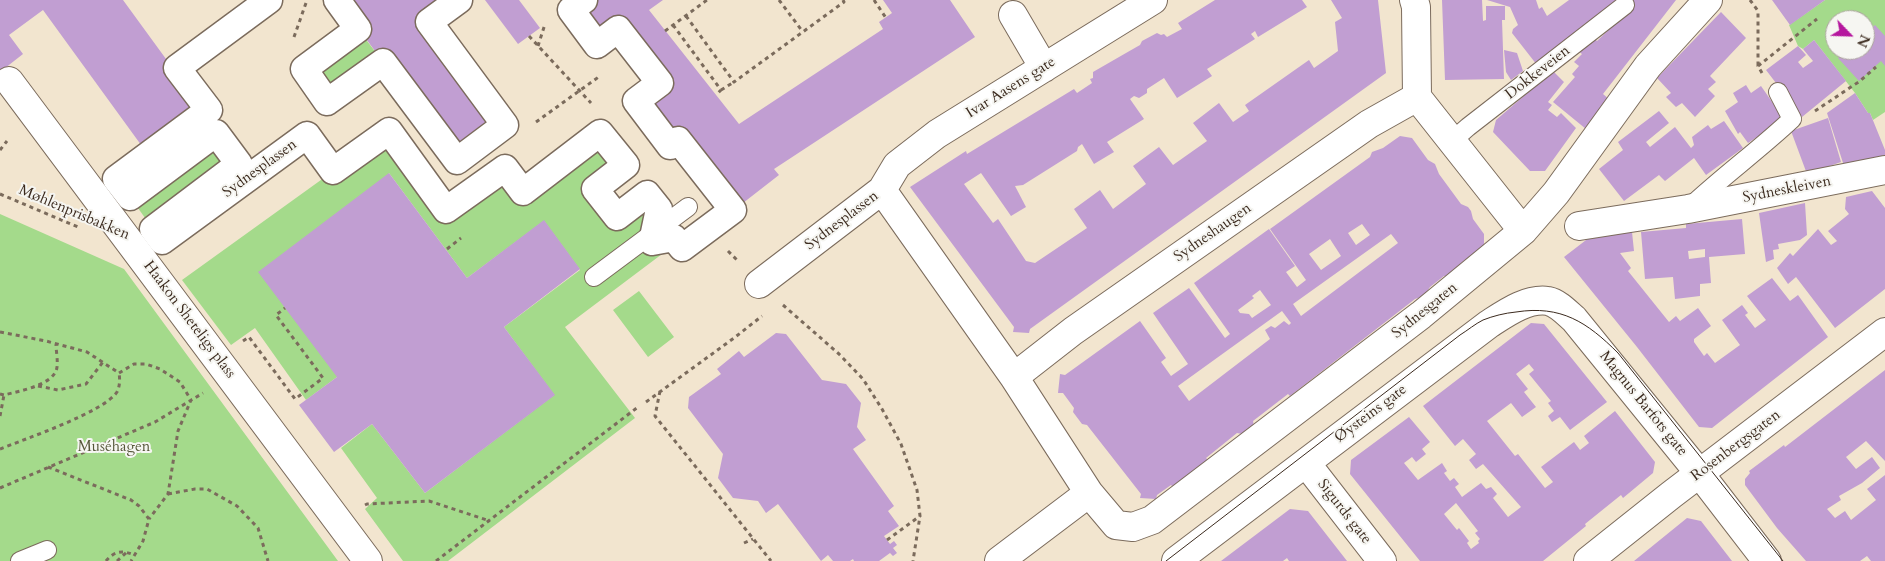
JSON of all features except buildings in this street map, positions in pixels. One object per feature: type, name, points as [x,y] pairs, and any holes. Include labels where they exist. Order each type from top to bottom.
[{"type":"street","name":"Sydnesplassen","points":[[269,0],[177,68],[209,110],[116,180],[130,197],[216,133],[239,164],[153,228],[162,241],[307,135],[333,171],[389,131],[446,210],[505,168],[523,192],[600,133],[626,166],[595,189],[617,217],[647,194],[659,209],[652,242],[674,238],[682,248],[734,210],[678,140],[670,146],[636,101],[660,83],[618,28],[597,45],[570,10],[584,0]]},
{"type":"street","points":[[337,0],[358,29],[304,69],[327,102],[383,62],[457,161],[505,125],[429,22],[459,0]]},
{"type":"street","name":"Ivar Aasens gate","points":[[882,190],[898,165],[936,134],[1153,0]]},
{"type":"street","points":[[1414,0],[1416,7],[1417,97],[1523,231]]},
{"type":"street","name":"Sydnesgaten","points":[[1089,493],[1116,525],[1134,527],[1152,520],[1421,315],[1523,231],[1556,193],[1648,66],[1708,0]]},
{"type":"street","points":[[1013,15],[1044,68]]},
{"type":"street","name":"Haakon Sheteligs plass","points":[[9,81],[368,561]]},
{"type":"street","name":"Sydneshaugen","points":[[1014,376],[1073,331],[1370,124],[1417,97]]},
{"type":"street","name":"Sydneskleiven","points":[[1579,226],[1688,209],[1885,170]]},
{"type":"street","name":"Sydnesplassen","points":[[759,284],[882,190],[1014,376],[1089,493]]},
{"type":"street","name":"Øysteins gate","points":[[1176,561],[1506,313],[1525,304],[1549,301],[1563,309],[1574,319]]},
{"type":"street","name":"Magnus Barfots gate","points":[[1574,319],[1700,474],[1767,561]]},
{"type":"street","name":"Rosenbergsgaten","points":[[1588,561],[1885,332]]},
{"type":"street","name":"Sigurds gate","points":[[1306,463],[1382,561]]},
{"type":"street","points":[[998,561],[1089,493]]},
{"type":"lane","name":"Dokkeveien","points":[[1452,141],[1625,5]]},
{"type":"lane","points":[[1778,92],[1792,119]]},
{"type":"lane","name":"Sydneskleiven","points":[[1688,209],[1715,183],[1792,119]]},
{"type":"lane","points":[[594,277],[688,207]]},
{"type":"lane","points":[[20,561],[47,550]]},
{"type":"path","points":[[665,31],[707,0]]},
{"type":"path","points":[[779,0],[803,32]]},
{"type":"path","points":[[874,0],[886,18]]},
{"type":"path","points":[[1750,0],[1758,11],[1758,66],[1763,74]]},
{"type":"path","points":[[716,95],[844,1]]},
{"type":"path","points":[[686,16],[734,82]]},
{"type":"path","points":[[1758,66],[1817,18]]},
{"type":"path","points":[[673,25],[721,90]]},
{"type":"path","points":[[529,36],[580,91]]},
{"type":"path","points":[[1792,119],[1803,120],[1860,81],[1876,67]]},
{"type":"path","points":[[0,150],[7,140]]},
{"type":"path","name":"Møhlenprisbakken","points":[[0,194],[82,229]]},
{"type":"path","points":[[447,249],[460,239]]},
{"type":"path","points":[[759,284],[839,354],[863,379],[882,409],[901,444],[917,490],[920,516],[913,561]]},
{"type":"path","points":[[646,402],[734,338],[779,302]]},
{"type":"path","points":[[0,488],[155,422],[191,400],[225,368],[248,337],[295,399],[323,378],[276,315],[285,308]]},
{"type":"path","points":[[0,332],[87,352],[120,373]]},
{"type":"path","points":[[0,416],[2,395],[38,386],[54,375],[57,368],[56,344]]},
{"type":"path","points":[[38,386],[58,390],[86,384],[103,362]]},
{"type":"path","points":[[120,373],[134,364],[146,364],[160,369],[180,382],[191,400]]},
{"type":"path","points":[[0,449],[77,418],[106,402],[118,391],[120,373]]},
{"type":"path","points":[[660,391],[655,416],[772,561]]},
{"type":"path","points":[[131,561],[143,541],[149,519],[168,494],[178,431],[191,400]]},
{"type":"path","points":[[436,561],[638,407]]},
{"type":"path","points":[[48,467],[131,500],[139,506],[149,519]]},
{"type":"path","points":[[168,494],[194,488],[207,489],[237,506],[258,528],[268,561]]},
{"type":"path","points":[[342,525],[367,504],[429,501],[490,521]]},
{"type":"path","points":[[887,540],[920,516]]},
{"type":"path","points":[[744,543],[753,539]]},
{"type":"path","points":[[106,561],[113,554],[120,552],[134,555]]},
{"type":"path","points":[[117,561],[127,552]]},
{"type":"green space","points":[[1825,0],[1885,0],[1885,112],[1873,120],[1870,113],[1868,113],[1829,60],[1875,60],[1875,10],[1825,10],[1825,54],[1814,40],[1803,49],[1798,46],[1789,25]]},
{"type":"green space","points":[[358,29],[383,62],[327,102],[304,69]]},
{"type":"green space","points":[[389,131],[446,210],[505,168],[523,191],[600,133],[626,165],[595,189],[617,217],[647,194],[678,242],[565,327],[635,418],[448,561],[403,561],[365,509],[377,498],[341,448],[372,424],[425,493],[554,395],[504,327],[580,270],[544,221],[467,278],[389,173],[337,377],[306,400],[255,328],[231,345],[182,280]]},
{"type":"green space","points":[[216,133],[239,164],[153,229],[130,197]]},
{"type":"green space","name":"Muséhagen","points":[[0,214],[124,269],[338,561],[0,561]]},
{"type":"green space","points":[[639,291],[674,337],[648,357],[613,310]]},
{"type":"tram line","points":[[1166,561],[1474,325],[1499,315],[1532,310],[1547,311],[1572,318],[1607,342],[1618,353],[1783,561]]}]
